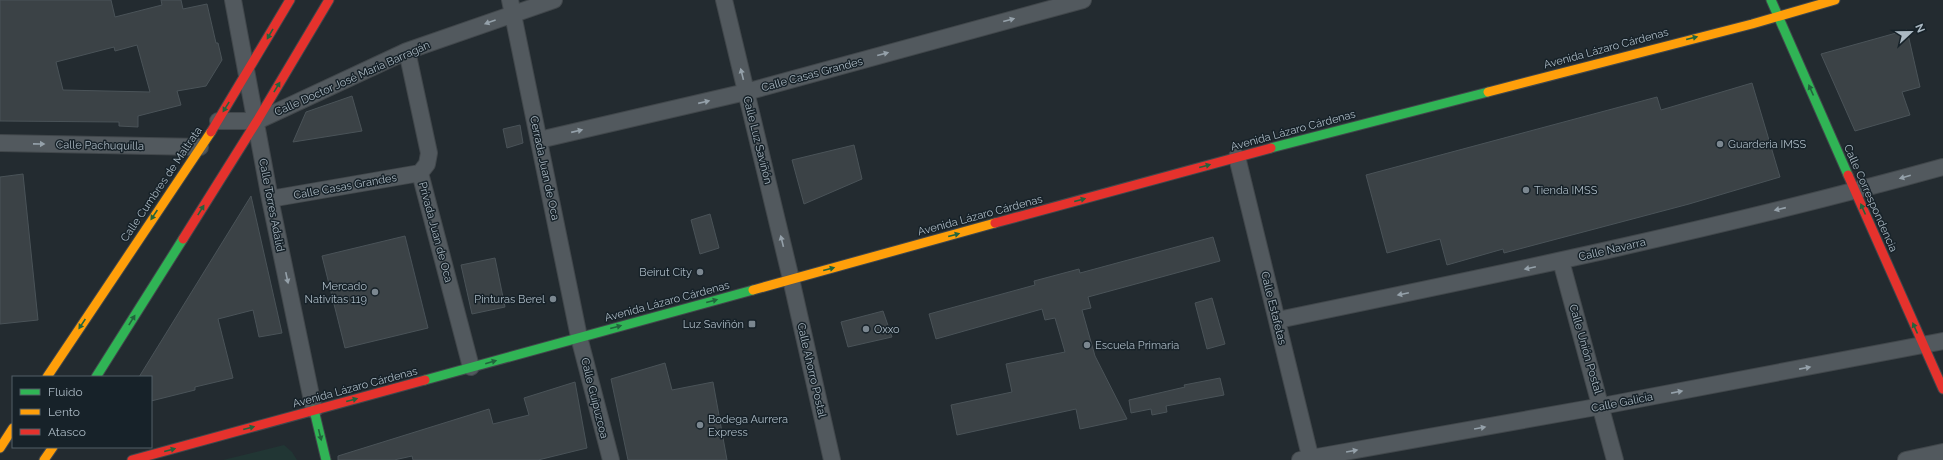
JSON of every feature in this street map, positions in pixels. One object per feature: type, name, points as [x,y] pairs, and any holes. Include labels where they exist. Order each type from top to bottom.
[{"type":"main road","name":"Calle Cumbres de Maltrata","points":[[48,376],[218,121],[290,0]]},
{"type":"main road","points":[[97,376],[257,121],[329,0]]},
{"type":"main road","name":"Calle Correspondencia","points":[[1771,0],[1923,346],[1943,388]]},
{"type":"main road","name":"Avenida Lázaro Cárdenas","points":[[132,460],[1236,157],[1835,0]]},
{"type":"main road","points":[[314,410],[326,460]]},
{"type":"main road","points":[[0,448],[12,430]]},
{"type":"main road","points":[[44,460],[52,448]]},
{"type":"street","name":"Calle Torres Adalid","points":[[233,0],[257,121],[270,199],[314,410]]},
{"type":"street","name":"Calle Doctor José María Barragán","points":[[218,121],[257,121],[407,51],[511,7],[554,0]]},
{"type":"street","name":"Calle Luz Saviñón","points":[[724,0],[791,279]]},
{"type":"street","name":"Calle Casas Grandes","points":[[539,140],[746,92],[1083,0]]},
{"type":"street","name":"Cerrada Juan de Oca","points":[[511,7],[579,337]]},
{"type":"street","name":"Privada Juan de Oca","points":[[407,51],[429,153],[426,164],[420,173],[471,367]]},
{"type":"street","name":"Calle Pachuquilla","points":[[0,143],[200,147]]},
{"type":"street","name":"Calle Estafetas","points":[[1236,157],[1278,320],[1307,459]]},
{"type":"street","name":"Calle Navarra","points":[[1278,320],[1561,261],[1855,191],[1943,167]]},
{"type":"street","name":"Calle Casas Grandes","points":[[270,199],[420,173]]},
{"type":"street","name":"Calle Unión Postal","points":[[1561,261],[1602,406],[1615,460]]},
{"type":"street","name":"Calle Ahorro Postal","points":[[791,279],[832,460]]},
{"type":"street","name":"Calle Guipuzcoa","points":[[579,337],[611,460]]},
{"type":"street","name":"Calle Galicia","points":[[1307,459],[1602,406],[1943,341]]},
{"type":"street","points":[[1906,460],[1943,452]]},
{"type":"green space","points":[[284,445],[292,452],[297,460],[223,460]]},
{"type":"building","points":[[0,0],[111,0],[115,17],[162,5],[161,0],[181,0],[183,9],[207,4],[216,43],[218,43],[222,60],[206,86],[177,91],[181,105],[138,116],[138,127],[119,126],[119,122],[0,121]],"holes":[[[137,45],[150,92],[63,90],[56,62],[114,47],[115,51]]]},
{"type":"building","points":[[1907,30],[1920,87],[1902,92],[1910,115],[1855,131],[1821,54]]},
{"type":"building","name":"Tienda IMSS","points":[[1752,83],[1780,177],[1689,204],[1504,253],[1503,249],[1447,265],[1440,239],[1387,253],[1366,175],[1657,97],[1661,110]]},
{"type":"building","points":[[352,96],[362,131],[293,142],[306,112]]},
{"type":"building","points":[[520,125],[523,143],[507,148],[503,129]]},
{"type":"building","points":[[854,145],[862,179],[804,204],[792,160]]},
{"type":"building","points":[[23,174],[38,320],[0,324],[0,177]]},
{"type":"building","points":[[251,196],[282,333],[259,337],[253,310],[218,319],[233,378],[195,387],[195,390],[152,401],[152,376],[140,376]]},
{"type":"building","points":[[710,214],[719,248],[700,254],[691,220]]},
{"type":"building","name":"Mercado Nativitas 119","points":[[405,236],[428,328],[345,348],[322,256]]},
{"type":"building","points":[[1213,237],[1220,261],[1088,297],[1091,308],[1082,310],[1095,356],[1127,419],[1080,429],[1076,409],[957,435],[951,405],[1012,392],[1006,364],[1065,352],[1055,318],[1045,320],[1042,309],[936,339],[929,314],[1035,285],[1034,281],[1079,269],[1080,273]]},
{"type":"building","points":[[495,258],[505,307],[472,314],[461,265]]},
{"type":"building","points":[[1212,298],[1225,344],[1207,349],[1195,303]]},
{"type":"building","name":"Oxxo","points":[[883,311],[892,337],[848,347],[841,322]]},
{"type":"building","points":[[665,363],[672,390],[713,382],[727,460],[628,460],[611,379]]},
{"type":"building","points":[[1220,378],[1224,395],[1166,406],[1167,412],[1152,415],[1151,409],[1131,413],[1129,400],[1185,387],[1184,385]]},
{"type":"building","points":[[575,382],[587,448],[538,460],[413,460],[412,456],[394,460],[338,460],[338,456],[489,409],[493,424],[529,415],[524,398]]},
{"type":"traffic: fast","points":[[1771,0],[1848,175]]},
{"type":"traffic: fast","points":[[1271,148],[1488,92]]},
{"type":"traffic: fast","points":[[97,376],[183,239]]},
{"type":"traffic: fast","points":[[425,380],[753,290]]},
{"type":"traffic: fast","points":[[314,410],[326,460]]},
{"type":"traffic: slow","points":[[1488,92],[1752,24],[1835,0]]},
{"type":"traffic: slow","points":[[48,376],[211,132]]},
{"type":"traffic: slow","points":[[753,290],[995,223]]},
{"type":"traffic: slow","points":[[0,448],[12,430]]},
{"type":"traffic: slow","points":[[44,460],[52,448]]},
{"type":"traffic: jam","points":[[211,132],[290,0]]},
{"type":"traffic: jam","points":[[183,239],[257,121],[329,0]]},
{"type":"traffic: jam","points":[[995,223],[1271,148]]},
{"type":"traffic: jam","points":[[1848,175],[1943,389]]},
{"type":"traffic: jam","points":[[132,460],[425,380]]},
{"type":"place","name":"Guarderia IMSS","points":[[1720,144]]},
{"type":"place","name":"Tienda IMSS","points":[[1526,190]]},
{"type":"place","name":"Beirut City","points":[[700,272]]},
{"type":"place","name":"Mercado Nativitas 119","points":[[375,292]]},
{"type":"place","name":"Pinturas Berel","points":[[553,299]]},
{"type":"place","name":"Luz Saviñón","points":[[752,324]]},
{"type":"place","name":"Oxxo","points":[[866,329]]},
{"type":"place","name":"Escuela Primaria","points":[[1087,345]]},
{"type":"place","name":"Bodega Aurrera Express","points":[[700,425]]}]
